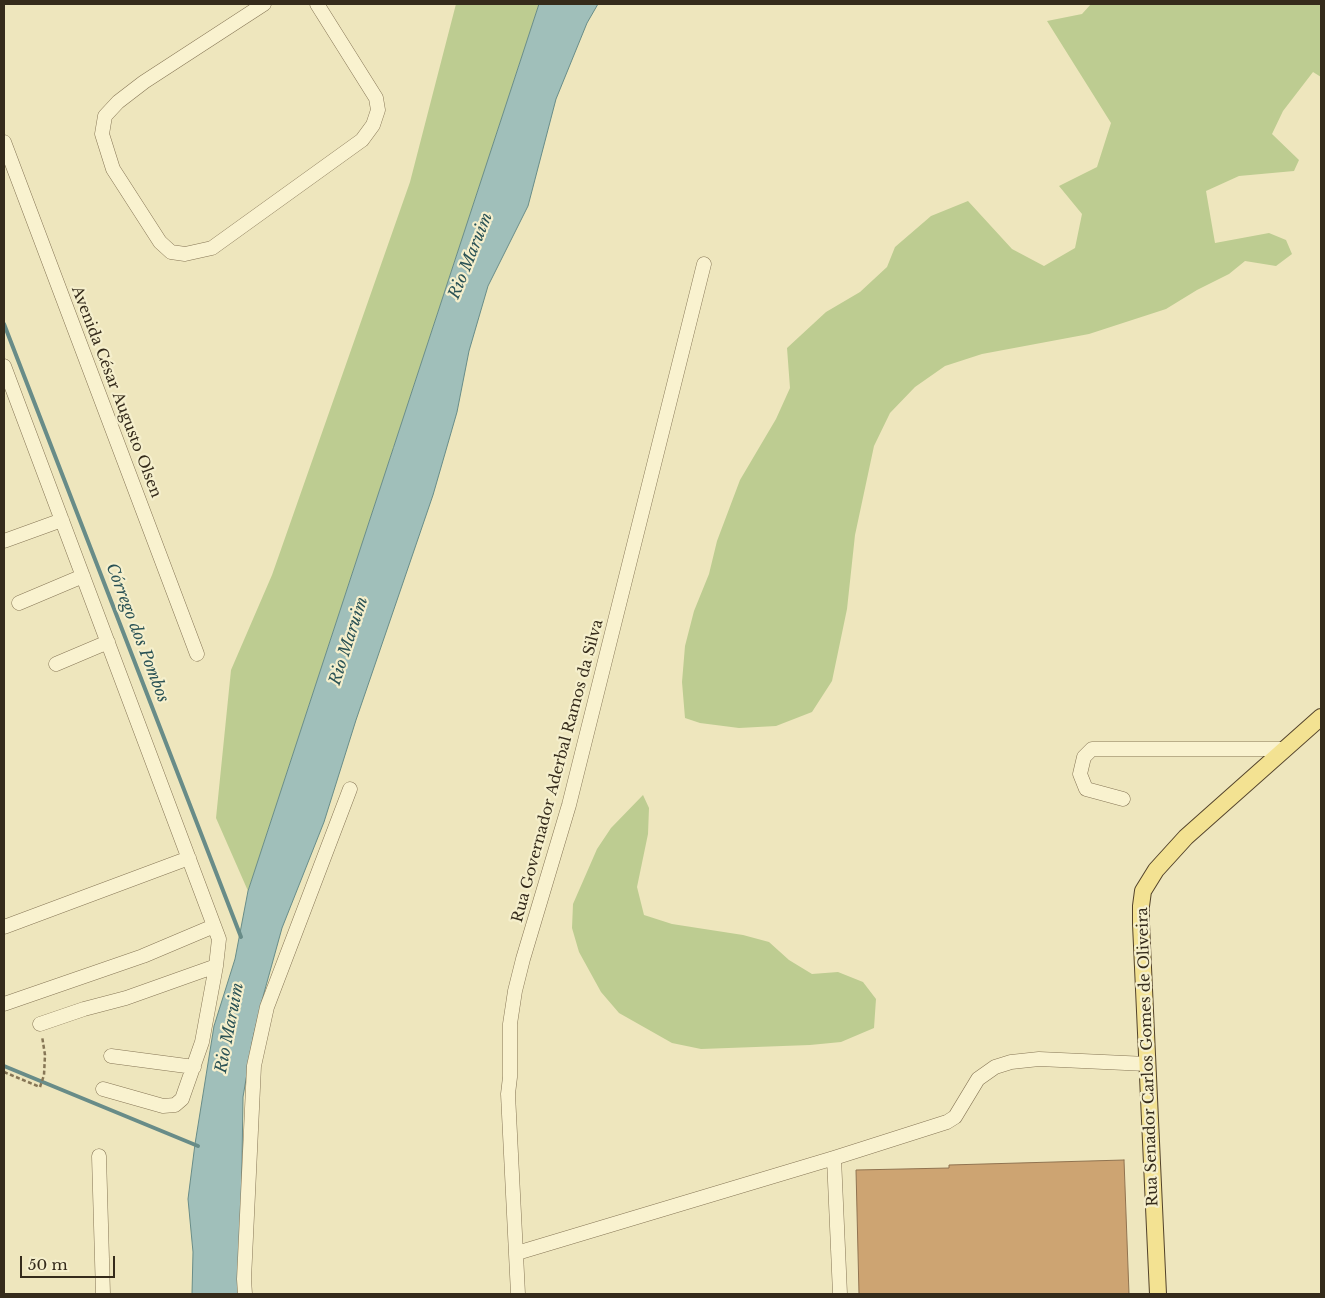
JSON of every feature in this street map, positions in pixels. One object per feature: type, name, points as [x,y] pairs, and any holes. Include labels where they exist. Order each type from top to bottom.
[{"type":"main road","name":"Rua Senador Carlos Gomes de Oliveira","points":[[1158,1294],[1140,924],[1143,891],[1156,870],[1186,837],[1321,717]]},
{"type":"street","points":[[264,4],[144,82],[118,102],[106,116],[102,134],[113,169],[160,242],[172,252],[185,254],[212,248],[362,140],[373,124],[378,110],[376,98],[317,4]]},
{"type":"street","name":"Avenida César Augusto Olsen","points":[[4,142],[198,654]]},
{"type":"street","name":"Rua Governador Aderbal Ramos da Silva","points":[[518,1294],[508,1094],[510,1024],[515,991],[568,805],[704,264]]},
{"type":"street","points":[[4,366],[219,939],[202,1042],[184,1096],[175,1105],[163,1106],[103,1089]]},
{"type":"street","points":[[4,541],[62,520]]},
{"type":"street","points":[[19,603],[83,576]]},
{"type":"street","points":[[56,664],[108,642]]},
{"type":"street","points":[[1123,799],[1086,789],[1080,774],[1084,757],[1092,749],[1285,749]]},
{"type":"street","points":[[245,1294],[244,1279],[254,1066],[267,1008],[350,789]]},
{"type":"street","points":[[4,927],[190,858]]},
{"type":"street","points":[[4,1004],[143,956],[214,926]]},
{"type":"street","points":[[40,1024],[84,1009],[126,998],[216,966]]},
{"type":"street","points":[[111,1056],[194,1067]]},
{"type":"street","points":[[517,1253],[834,1158],[947,1122],[955,1117],[978,1079],[994,1067],[1011,1062],[1039,1059],[1147,1064]]},
{"type":"street","points":[[99,1156],[103,1294]]},
{"type":"street","points":[[834,1158],[840,1294]]},
{"type":"path","points":[[4,1072],[40,1086],[44,1075],[45,1056],[40,1024]]},
{"type":"green space","points":[[456,4],[539,4],[248,891],[216,818],[231,670],[272,575],[410,182]]},
{"type":"green space","points":[[1091,4],[1321,4],[1321,77],[1313,72],[1283,111],[1272,134],[1299,160],[1294,171],[1239,176],[1206,191],[1215,243],[1269,233],[1286,240],[1292,254],[1276,266],[1245,261],[1229,274],[1197,290],[1166,309],[1089,334],[982,354],[945,366],[915,387],[890,413],[874,446],[855,535],[847,609],[832,681],[812,712],[776,726],[739,728],[700,723],[685,718],[682,682],[685,646],[694,611],[709,574],[717,541],[740,480],[776,419],[790,388],[787,348],[826,312],[860,292],[887,267],[895,247],[931,216],[968,201],[1012,249],[1044,266],[1075,248],[1082,214],[1059,186],[1097,167],[1111,123],[1047,21],[1082,14]]},
{"type":"green space","points":[[643,795],[649,808],[648,834],[637,887],[644,915],[672,924],[743,935],[769,942],[789,960],[812,974],[838,972],[863,982],[876,999],[874,1028],[841,1042],[701,1049],[672,1043],[619,1013],[601,992],[579,952],[572,928],[573,904],[597,849],[611,828]]},
{"type":"water","name":"Rio Maruim","points":[[539,4],[598,4],[587,23],[556,99],[528,206],[488,286],[469,351],[457,412],[433,495],[356,720],[324,822],[282,928],[253,1038],[243,1097],[240,1294],[192,1294],[193,1252],[188,1199],[195,1144],[214,1026],[235,959],[248,891]]},
{"type":"building","points":[[1124,1160],[1129,1294],[859,1294],[856,1170],[949,1168],[949,1165]]},
{"type":"waterway","name":"Córrego dos Pombos","points":[[4,324],[241,937]]},
{"type":"waterway","points":[[4,1066],[198,1146]]}]
